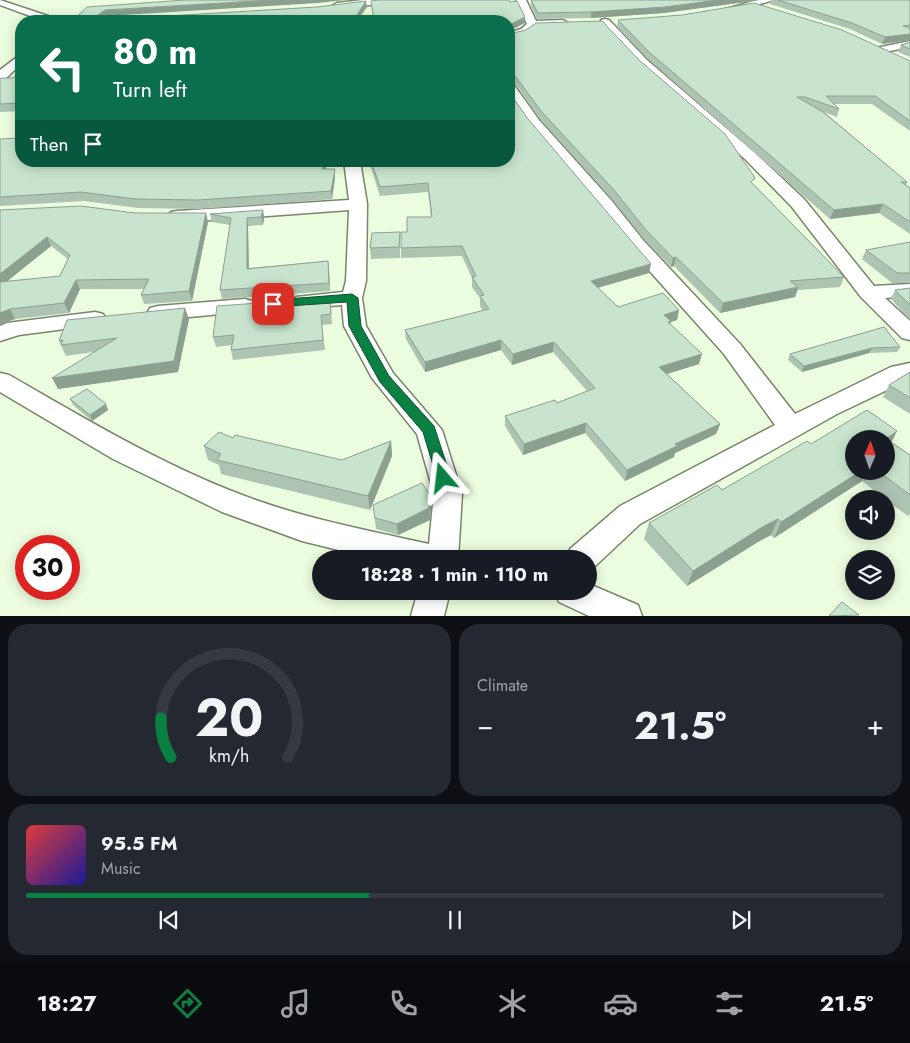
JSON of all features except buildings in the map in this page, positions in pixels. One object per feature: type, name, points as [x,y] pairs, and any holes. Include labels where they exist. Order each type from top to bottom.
[{"type":"street","points":[[328,7],[387,0]]},
{"type":"street","points":[[521,0],[532,24]]},
{"type":"street","points":[[0,2],[36,15]]},
{"type":"street","points":[[717,11],[754,4],[770,5]]},
{"type":"street","points":[[606,22],[644,63],[750,156],[798,203],[868,292],[910,333]]},
{"type":"street","points":[[532,24],[578,23]]},
{"type":"street","points":[[515,34],[530,28],[532,24]]},
{"type":"street","points":[[895,57],[876,48],[910,44]]},
{"type":"street","points":[[0,77],[15,63]]},
{"type":"street","points":[[515,97],[534,124],[605,204],[636,244],[732,349],[792,428]]},
{"type":"street","points":[[353,167],[358,204],[356,281],[352,298],[355,326],[384,378],[429,430],[448,494],[444,550]]},
{"type":"street","points":[[156,215],[200,216],[358,204]]},
{"type":"street","points":[[868,292],[910,290]]},
{"type":"street","points":[[0,334],[15,328],[126,315],[352,298]]},
{"type":"street","points":[[591,550],[630,516],[792,428],[899,373],[910,371]]},
{"type":"street","points":[[0,381],[122,452],[232,504],[302,528],[394,550]]},
{"type":"street","points":[[426,616],[431,600]]},
{"type":"street","points":[[590,600],[626,616]]},
{"type":"route","points":[[273,304],[352,298],[355,326],[384,378],[429,430],[443,478]]}]
